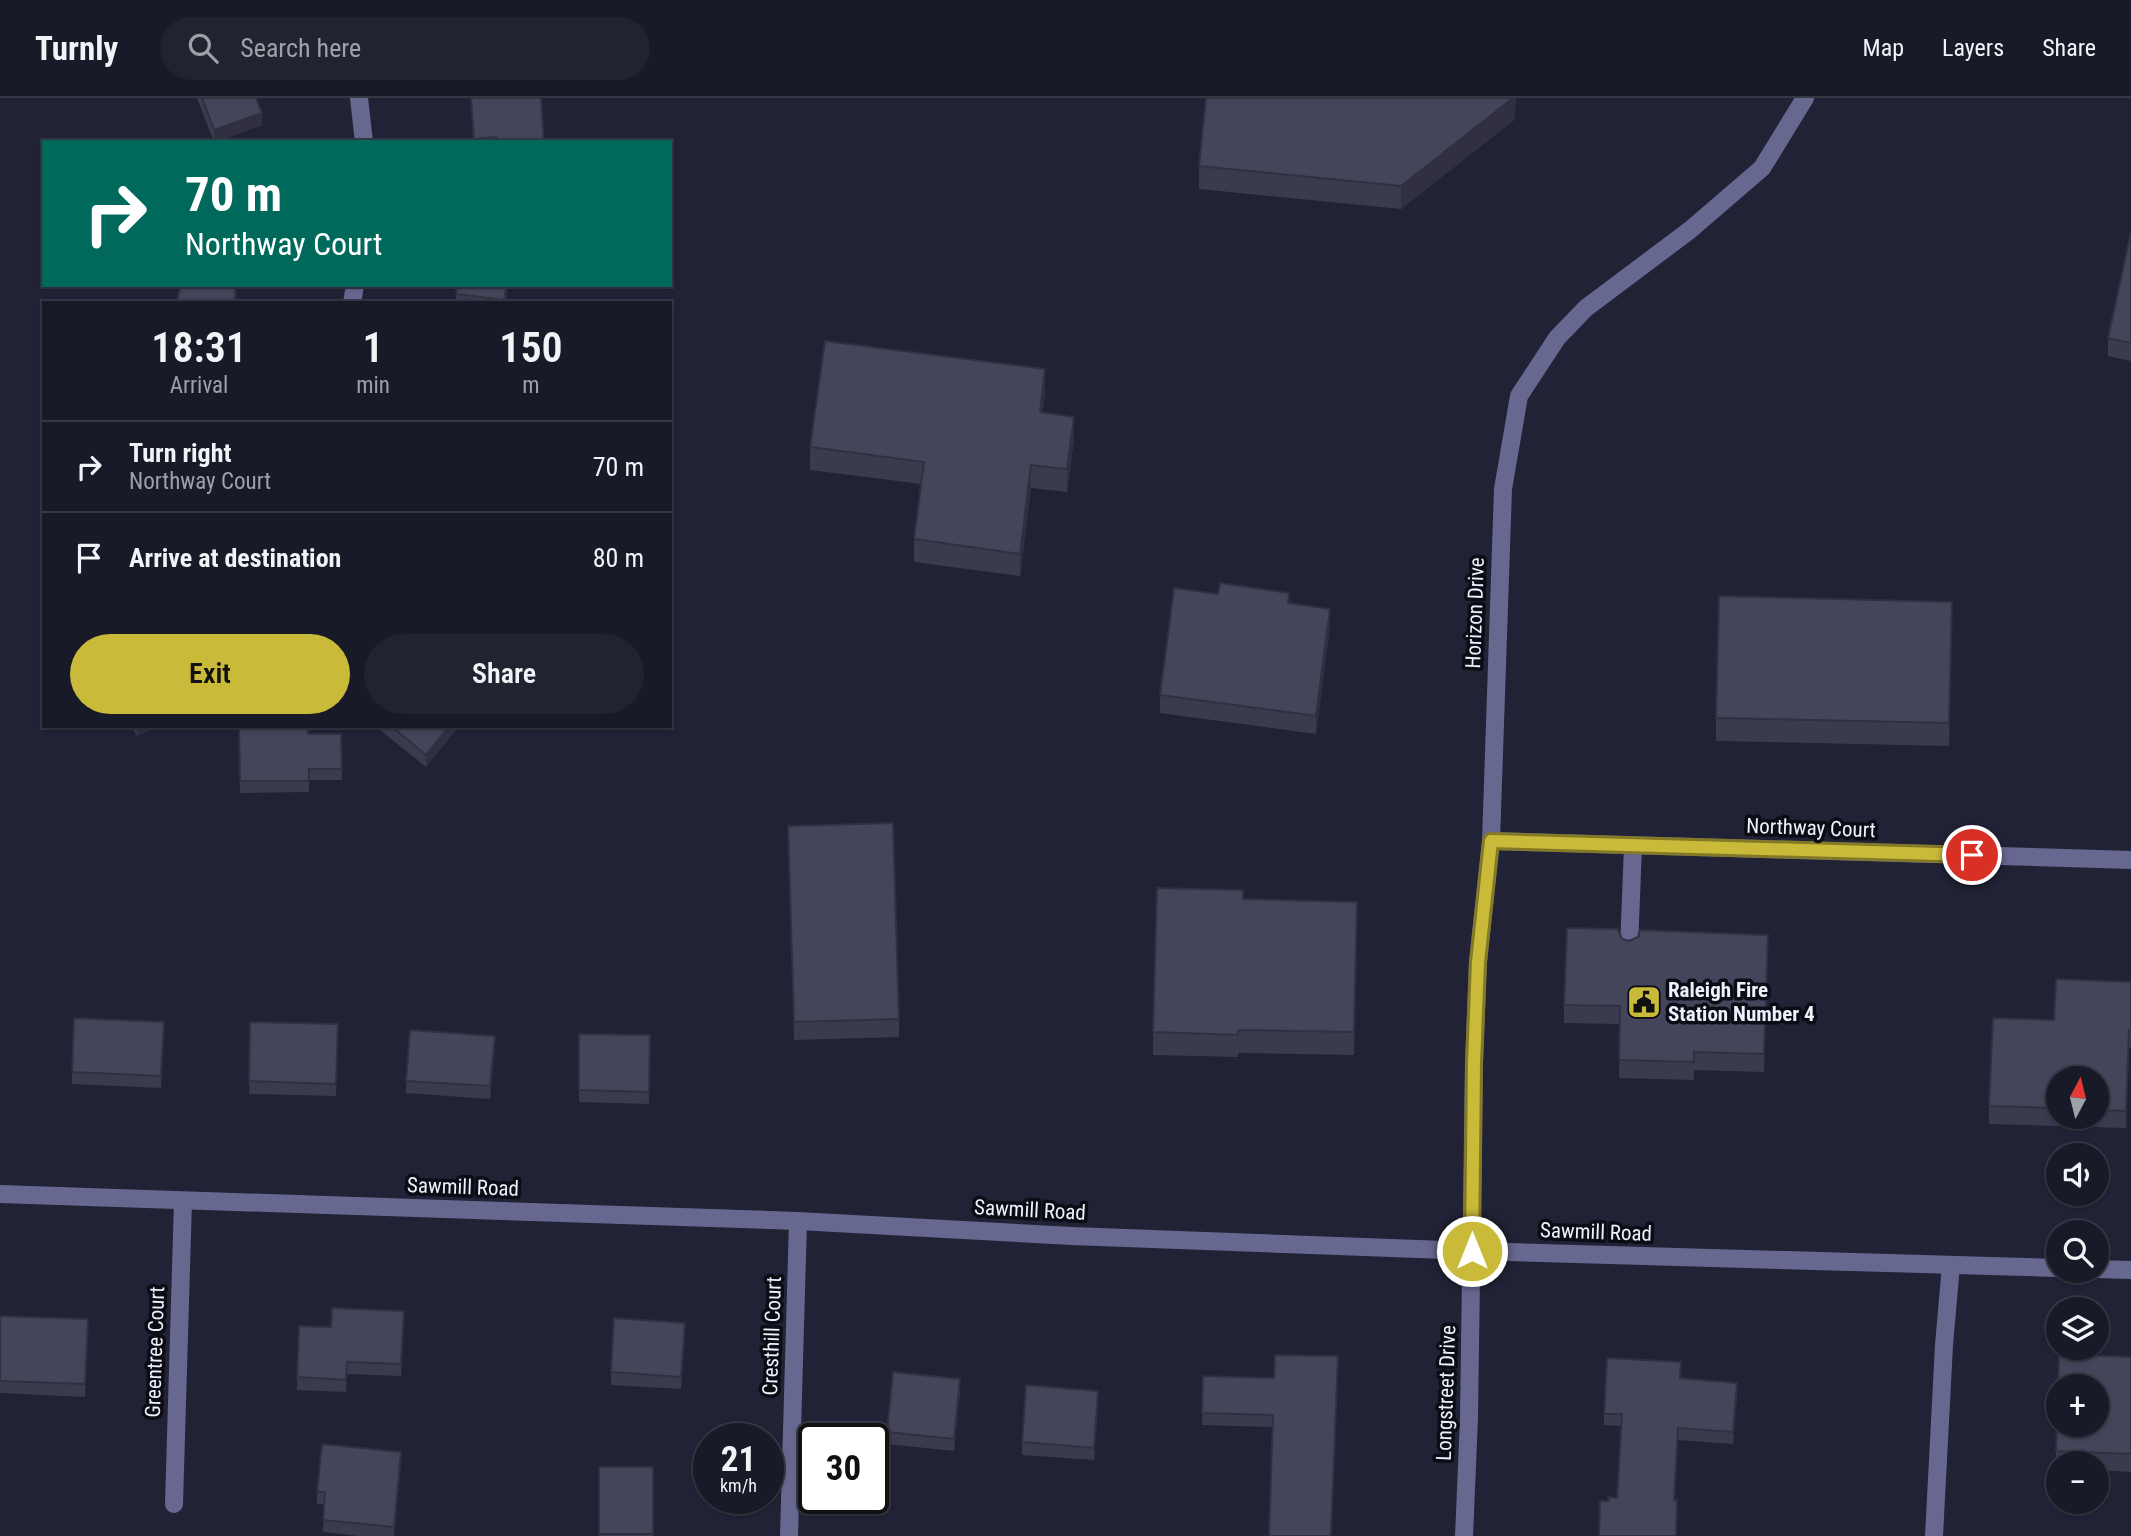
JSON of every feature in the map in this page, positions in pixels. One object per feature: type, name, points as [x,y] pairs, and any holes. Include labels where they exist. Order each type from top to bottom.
[{"type":"street","points":[[359,98],[364,140]]},
{"type":"street","name":"Horizon Drive","points":[[1472,1251],[1478,962],[1491,841],[1503,489],[1519,396],[1557,338],[1586,308],[1690,230],[1762,168],[1805,98]]},
{"type":"street","name":"Northway Court","points":[[1491,841],[2131,860]]},
{"type":"street","points":[[1629,948],[1633,846]]},
{"type":"street","name":"Sawmill Road","points":[[0,1194],[798,1221],[1072,1236],[1472,1251],[2046,1268]]},
{"type":"street","name":"Greentree Court","points":[[174,1504],[183,1201]]},
{"type":"street","name":"Cresthill Court","points":[[789,1536],[798,1221]]},
{"type":"street","name":"Longstreet Drive","points":[[1464,1536],[1472,1251]]},
{"type":"street","points":[[1934,1536],[1951,1265]]},
{"type":"street","points":[[2109,1269],[2131,1270]]},
{"type":"building","points":[[202,98],[256,98],[262,113],[214,130]]},
{"type":"building","points":[[471,98],[541,98],[544,140],[497,140],[496,137],[474,139]]},
{"type":"building","points":[[1206,98],[1513,98],[1401,186],[1199,166]]},
{"type":"building","points":[[2131,232],[2131,343],[2108,338]]},
{"type":"building","points":[[180,287],[236,287],[234,301],[177,301]]},
{"type":"building","points":[[457,287],[507,287],[504,300],[456,294]]},
{"type":"building","points":[[825,341],[1045,369],[1040,412],[1074,417],[1067,469],[1031,465],[1020,554],[914,539],[924,462],[810,447]]},
{"type":"building","points":[[1220,583],[1289,593],[1288,603],[1330,609],[1316,716],[1160,695],[1174,588],[1218,594]]},
{"type":"building","points":[[1719,596],[1952,602],[1949,723],[1716,718]]},
{"type":"building","points":[[239,728],[308,728],[308,734],[341,734],[342,769],[309,769],[309,781],[240,781]]},
{"type":"building","points":[[393,728],[447,728],[426,755]]},
{"type":"building","points":[[893,823],[899,1019],[794,1022],[788,826]]},
{"type":"building","points":[[1157,888],[1243,890],[1243,899],[1357,902],[1354,1032],[1238,1030],[1238,1035],[1153,1032]]},
{"type":"building","points":[[1567,928],[1618,929],[1622,939],[1629,941],[1638,937],[1640,930],[1768,935],[1764,1054],[1694,1052],[1694,1062],[1619,1060],[1620,1006],[1564,1005]]},
{"type":"building","points":[[2056,979],[2131,982],[2126,1111],[2109,1110],[2109,1066],[2046,1066],[2046,1108],[1989,1106],[1993,1018],[2054,1020]]},
{"type":"building","points":[[74,1018],[164,1022],[161,1076],[72,1072]]},
{"type":"building","points":[[250,1022],[338,1024],[336,1084],[249,1081]]},
{"type":"building","points":[[410,1030],[495,1036],[490,1086],[406,1081]]},
{"type":"building","points":[[579,1034],[650,1035],[649,1092],[579,1090]]},
{"type":"building","points":[[332,1308],[404,1311],[401,1364],[347,1362],[346,1380],[297,1377],[299,1326],[331,1327]]},
{"type":"building","points":[[0,1316],[88,1319],[85,1384],[0,1381]]},
{"type":"building","points":[[614,1318],[685,1323],[681,1377],[611,1372]]},
{"type":"building","points":[[1275,1355],[1338,1356],[1331,1536],[1269,1536],[1273,1415],[1202,1413],[1203,1376],[1274,1378]]},
{"type":"building","points":[[2131,1357],[2131,1454],[2109,1453],[2109,1451],[2056,1451],[2056,1437],[2109,1437],[2109,1374],[2058,1374],[2059,1360]]},
{"type":"building","points":[[1607,1358],[1681,1362],[1680,1378],[1737,1383],[1733,1432],[1678,1428],[1674,1500],[1677,1500],[1676,1536],[1599,1536],[1600,1501],[1609,1501],[1608,1497],[1617,1498],[1622,1414],[1604,1414]]},
{"type":"building","points":[[893,1372],[960,1379],[954,1439],[889,1432]]},
{"type":"building","points":[[1026,1385],[1098,1391],[1094,1448],[1022,1442]]},
{"type":"building","points":[[322,1444],[401,1452],[394,1527],[323,1520],[325,1492],[317,1492]]},
{"type":"building","points":[[599,1467],[653,1467],[653,1534],[599,1534]]},
{"type":"place","name":"Raleigh Fire Station Number 4","points":[[1644,1002]]},
{"type":"route","points":[[1472,1251],[1478,962],[1491,841],[1972,855]]}]
